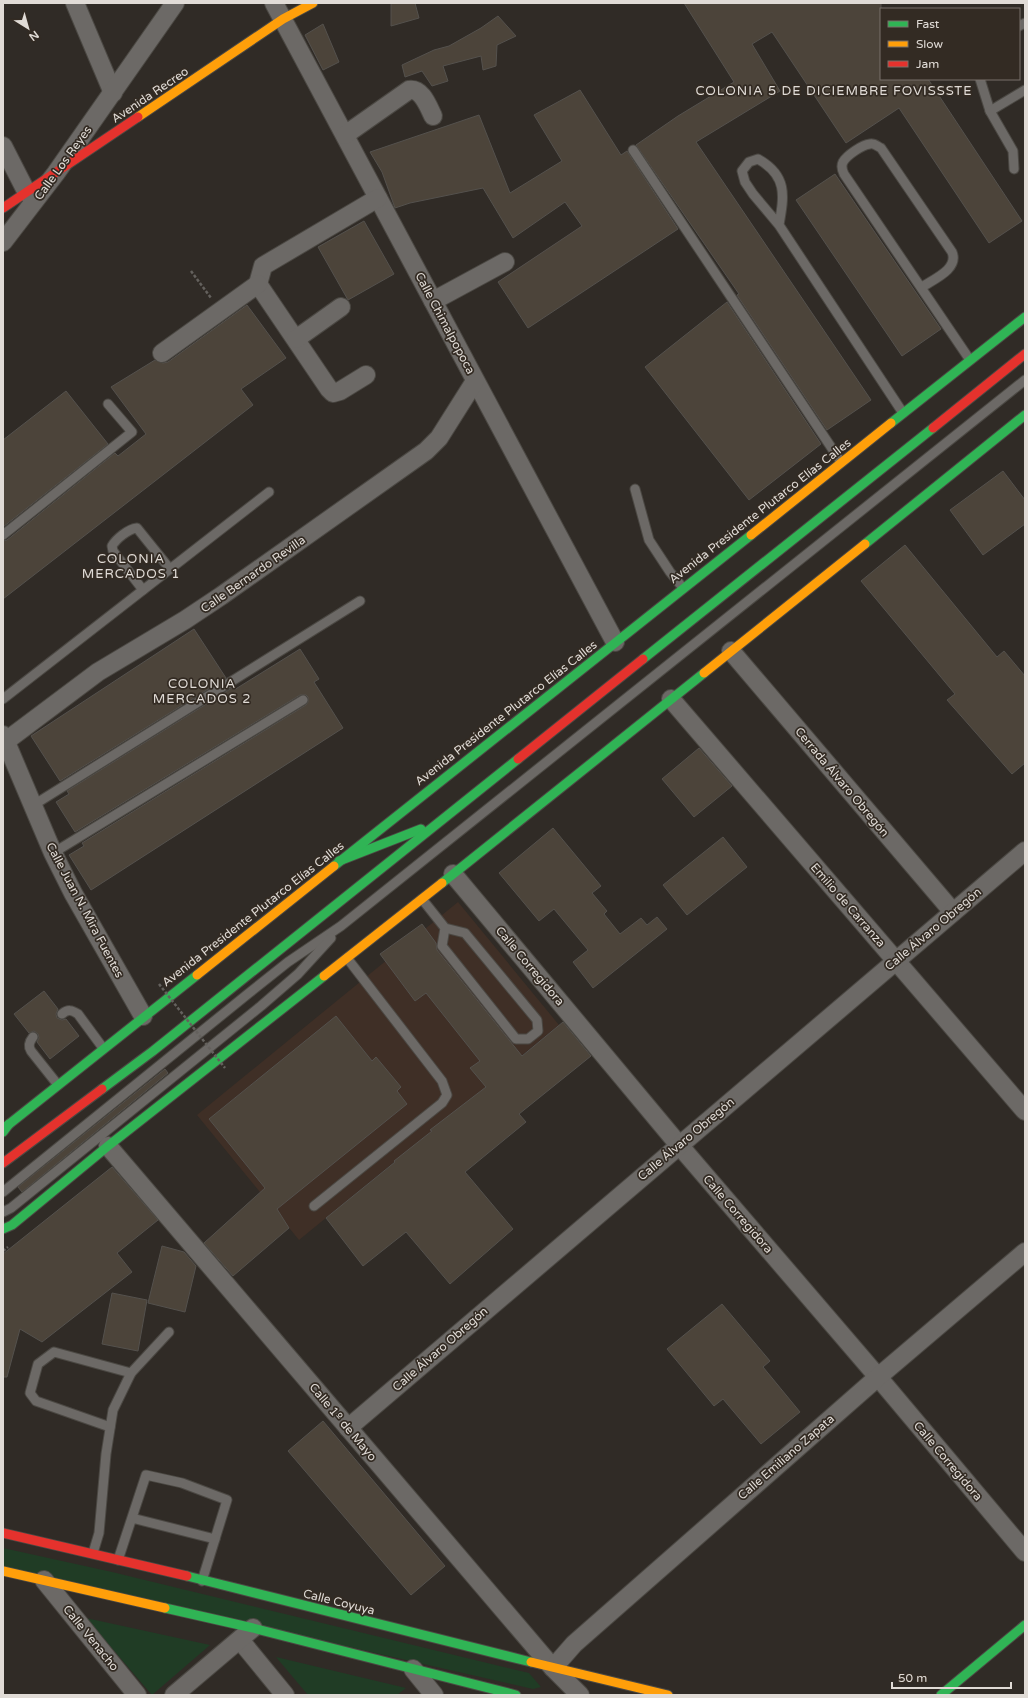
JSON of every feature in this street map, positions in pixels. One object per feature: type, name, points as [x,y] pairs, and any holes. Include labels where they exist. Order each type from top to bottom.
[{"type":"main road","name":"Avenida Recreo","points":[[3,208],[283,19],[313,3]]},
{"type":"main road","name":"Avenida Presidente Plutarco Elías Calles","points":[[3,1132],[6,1126],[143,1016],[1025,317]]},
{"type":"main road","points":[[3,1163],[153,1051],[1025,354]]},
{"type":"main road","points":[[6,1228],[422,899],[1025,415]]},
{"type":"main road","points":[[339,861],[442,821]]},
{"type":"main road","name":"Calle Coyuya","points":[[3,1533],[94,1553],[553,1668],[668,1695]]},
{"type":"main road","points":[[3,1571],[253,1628],[516,1695]]},
{"type":"main road","points":[[941,1695],[1025,1625]]},
{"type":"street","points":[[75,3],[113,93]]},
{"type":"street","name":"Calle Los Reyes","points":[[3,242],[56,173],[175,3]]},
{"type":"street","name":"Calle Chimalpopoca","points":[[274,3],[615,642]]},
{"type":"street","points":[[345,135],[409,90],[414,89],[419,92],[433,116]]},
{"type":"street","points":[[3,146],[27,193]]},
{"type":"street","points":[[162,353],[258,284],[263,266],[378,198]]},
{"type":"street","points":[[433,301],[505,262]]},
{"type":"street","points":[[258,284],[333,393],[340,391],[366,374]]},
{"type":"street","points":[[296,339],[341,307]]},
{"type":"street","name":"Calle Bernardo Revilla","points":[[4,738],[98,672],[185,620],[221,596],[426,451],[439,438],[475,381]]},
{"type":"street","name":"Cerrada Álvaro Obregón","points":[[731,652],[953,912]]},
{"type":"street","name":"Emilio de Carranza","points":[[671,699],[1025,1111]]},
{"type":"street","name":"Calle Juan N. Mira Fuentes","points":[[4,738],[8,762],[32,806],[53,853],[73,893],[143,1016]]},
{"type":"street","name":"Calle Álvaro Obregón","points":[[348,1428],[678,1145],[1025,851]]},
{"type":"street","name":"Calle Corregidora","points":[[453,874],[678,1145],[878,1377],[1025,1552]]},
{"type":"street","name":"Calle 1º de Mayo","points":[[108,1146],[553,1668],[580,1695]]},
{"type":"street","name":"Calle Emiliano Zapata","points":[[553,1668],[580,1639],[878,1377],[1025,1252]]},
{"type":"street","name":"Calle Venacho","points":[[44,1580],[137,1695]]},
{"type":"street","points":[[174,1695],[253,1628]]},
{"type":"street","points":[[240,1640],[285,1695]]},
{"type":"street","points":[[413,1669],[434,1695]]},
{"type":"lane","points":[[980,80],[990,111],[1014,151],[1014,169]]},
{"type":"lane","points":[[990,111],[1025,90]]},
{"type":"lane","points":[[922,287],[953,264],[954,258],[952,252],[881,148],[876,144],[870,143],[864,145],[847,157],[843,162],[842,168],[844,174],[922,287],[970,360]]},
{"type":"lane","points":[[634,150],[841,462]]},
{"type":"lane","points":[[779,225],[784,197],[782,186],[767,164],[758,159],[749,162],[742,171],[745,182],[779,225],[903,413]]},
{"type":"lane","points":[[3,1192],[255,988],[288,962],[341,926],[1025,380]]},
{"type":"lane","points":[[3,535],[132,432],[108,404]]},
{"type":"lane","points":[[635,489],[649,540],[670,572],[683,588]]},
{"type":"lane","points":[[3,699],[269,492]]},
{"type":"lane","points":[[144,590],[114,551],[112,546],[114,542],[132,528],[136,528],[170,569]]},
{"type":"lane","points":[[32,806],[360,601]]},
{"type":"lane","points":[[53,853],[303,700]]},
{"type":"lane","points":[[422,899],[445,928],[465,933],[537,1020],[538,1031],[528,1039],[516,1039],[442,946],[445,928]]},
{"type":"lane","points":[[3,1212],[11,1208],[261,1006],[298,974],[341,926]]},
{"type":"lane","points":[[314,1206],[442,1103],[447,1095],[442,1081],[347,958]]},
{"type":"lane","points":[[62,1014],[69,1010],[78,1014],[103,1048]]},
{"type":"lane","points":[[33,1037],[29,1042],[31,1051],[58,1085]]},
{"type":"lane","points":[[94,1553],[99,1533],[113,1410],[131,1373],[169,1332]]},
{"type":"lane","points":[[110,1427],[36,1401],[30,1393],[38,1364],[46,1356],[54,1352],[131,1373]]},
{"type":"lane","points":[[118,1560],[146,1475],[175,1482],[227,1500],[202,1581]]},
{"type":"lane","points":[[132,1518],[215,1539]]},
{"type":"path","points":[[191,271],[221,311]]},
{"type":"path","points":[[158,984],[225,1068]]},
{"type":"shaded area","points":[[458,902],[559,1025],[493,1079],[492,1082],[299,1240],[197,1115]]},
{"type":"green space","points":[[3,1548],[112,1572],[529,1673],[541,1687],[533,1689],[3,1568]]},
{"type":"green space","points":[[86,1618],[210,1645],[152,1695]]},
{"type":"green space","points":[[276,1657],[406,1688],[397,1695],[308,1695]]},
{"type":"building","points":[[391,3],[415,3],[419,18],[391,26]]},
{"type":"building","points":[[684,3],[881,3],[880,80],[929,80],[1022,221],[989,243],[899,108],[846,143],[772,32],[752,44],[780,91],[696,142],[871,400],[827,430],[737,295],[739,294],[636,145],[678,116],[734,82]]},
{"type":"building","points":[[498,16],[516,36],[497,45],[496,66],[483,70],[481,56],[443,66],[448,81],[432,86],[422,71],[405,77],[402,65],[434,50],[449,46],[481,28]]},
{"type":"building","points":[[323,24],[339,62],[323,70],[305,35]]},
{"type":"building","points":[[580,90],[621,155],[627,151],[678,229],[528,328],[498,282],[582,226],[565,202],[513,238],[483,188],[410,203],[395,208],[382,172],[370,152],[479,115],[510,193],[562,161],[534,115]]},
{"type":"building","points":[[835,174],[941,329],[902,356],[796,200]]},
{"type":"building","points":[[364,221],[394,274],[348,300],[318,247]]},
{"type":"building","points":[[727,302],[821,444],[749,500],[645,367]]},
{"type":"building","points":[[247,305],[286,358],[241,389],[253,405],[3,599],[3,541],[7,540],[115,453],[118,456],[146,434],[111,387],[155,360],[163,363],[168,362]]},
{"type":"building","points":[[66,391],[108,444],[3,527],[3,440]]},
{"type":"building","points":[[1003,471],[1025,500],[1025,524],[983,555],[950,510]]},
{"type":"building","points":[[905,545],[997,657],[1004,651],[1025,676],[1025,763],[1012,774],[947,700],[955,694],[861,581]]},
{"type":"building","points":[[194,629],[226,678],[60,781],[31,736]]},
{"type":"building","points":[[300,649],[319,679],[314,682],[343,728],[91,890],[69,855],[84,846],[82,843],[306,705],[308,702],[308,697],[306,695],[300,695],[75,832],[56,802],[69,794],[67,791],[232,688],[234,690]]},
{"type":"building","points":[[699,748],[732,786],[694,817],[662,779]]},
{"type":"building","points":[[553,828],[601,886],[592,893],[607,911],[604,914],[620,934],[641,918],[647,925],[657,917],[667,929],[593,988],[573,962],[588,950],[554,909],[539,921],[499,873]]},
{"type":"building","points":[[723,837],[747,867],[687,915],[663,885]]},
{"type":"building","points":[[422,924],[436,943],[437,950],[522,1056],[563,1022],[591,1056],[519,1114],[526,1122],[465,1172],[513,1229],[450,1284],[406,1232],[363,1266],[326,1218],[432,1131],[430,1130],[486,1087],[470,1068],[480,1061],[426,993],[415,1001],[380,954]]},
{"type":"building","points":[[44,991],[58,1009],[56,1014],[57,1018],[62,1020],[66,1019],[79,1036],[50,1059],[37,1042],[39,1038],[38,1034],[34,1031],[29,1033],[14,1014]]},
{"type":"building","points":[[336,1016],[372,1061],[376,1057],[401,1087],[397,1091],[407,1104],[277,1209],[289,1228],[233,1276],[204,1243],[265,1188],[209,1119]]},
{"type":"building","points":[[165,1069],[168,1073],[22,1192],[18,1187]]},
{"type":"building","points":[[112,1167],[158,1220],[117,1253],[132,1272],[42,1342],[20,1329],[7,1377],[3,1377],[3,1254]]},
{"type":"building","points":[[162,1246],[184,1252],[196,1266],[185,1312],[148,1303]]},
{"type":"building","points":[[112,1293],[147,1300],[138,1351],[102,1344]]},
{"type":"building","points":[[722,1304],[770,1361],[763,1367],[800,1412],[761,1444],[723,1399],[714,1406],[667,1349]]},
{"type":"building","points":[[323,1421],[445,1566],[411,1595],[288,1451]]},
{"type":"traffic: fast","points":[[891,423],[1025,317]]},
{"type":"traffic: fast","points":[[865,544],[1025,415]]},
{"type":"traffic: fast","points":[[643,659],[933,428]]},
{"type":"traffic: fast","points":[[334,866],[751,535]]},
{"type":"traffic: fast","points":[[442,883],[704,673]]},
{"type":"traffic: fast","points":[[102,1089],[153,1051],[518,759]]},
{"type":"traffic: fast","points":[[339,861],[421,829]]},
{"type":"traffic: fast","points":[[3,1129],[197,975]]},
{"type":"traffic: fast","points":[[3,1229],[12,1225],[108,1146],[324,976]]},
{"type":"traffic: fast","points":[[3,1132],[9,1124]]},
{"type":"traffic: fast","points":[[187,1576],[531,1662]]},
{"type":"traffic: fast","points":[[165,1608],[253,1628],[516,1695]]},
{"type":"traffic: fast","points":[[941,1695],[1025,1625]]},
{"type":"traffic: slow","points":[[138,117],[283,19],[313,3]]},
{"type":"traffic: slow","points":[[751,535],[891,423]]},
{"type":"traffic: slow","points":[[704,673],[865,544]]},
{"type":"traffic: slow","points":[[197,975],[334,866]]},
{"type":"traffic: slow","points":[[324,976],[442,883]]},
{"type":"traffic: slow","points":[[3,1571],[165,1608]]},
{"type":"traffic: slow","points":[[531,1662],[668,1695]]},
{"type":"traffic: jam","points":[[3,208],[138,117]]},
{"type":"traffic: jam","points":[[933,428],[1025,354]]},
{"type":"traffic: jam","points":[[518,759],[643,659]]},
{"type":"traffic: jam","points":[[3,1163],[102,1089]]},
{"type":"traffic: jam","points":[[3,1533],[187,1576]]},
{"type":"district","name":"COLONIA 5 DE DICIEMBRE FOVISSSTE","points":[[834,91]]},
{"type":"district","name":"COLONIA MERCADOS 1","points":[[131,566]]},
{"type":"district","name":"COLONIA MERCADOS 2","points":[[202,692]]}]
